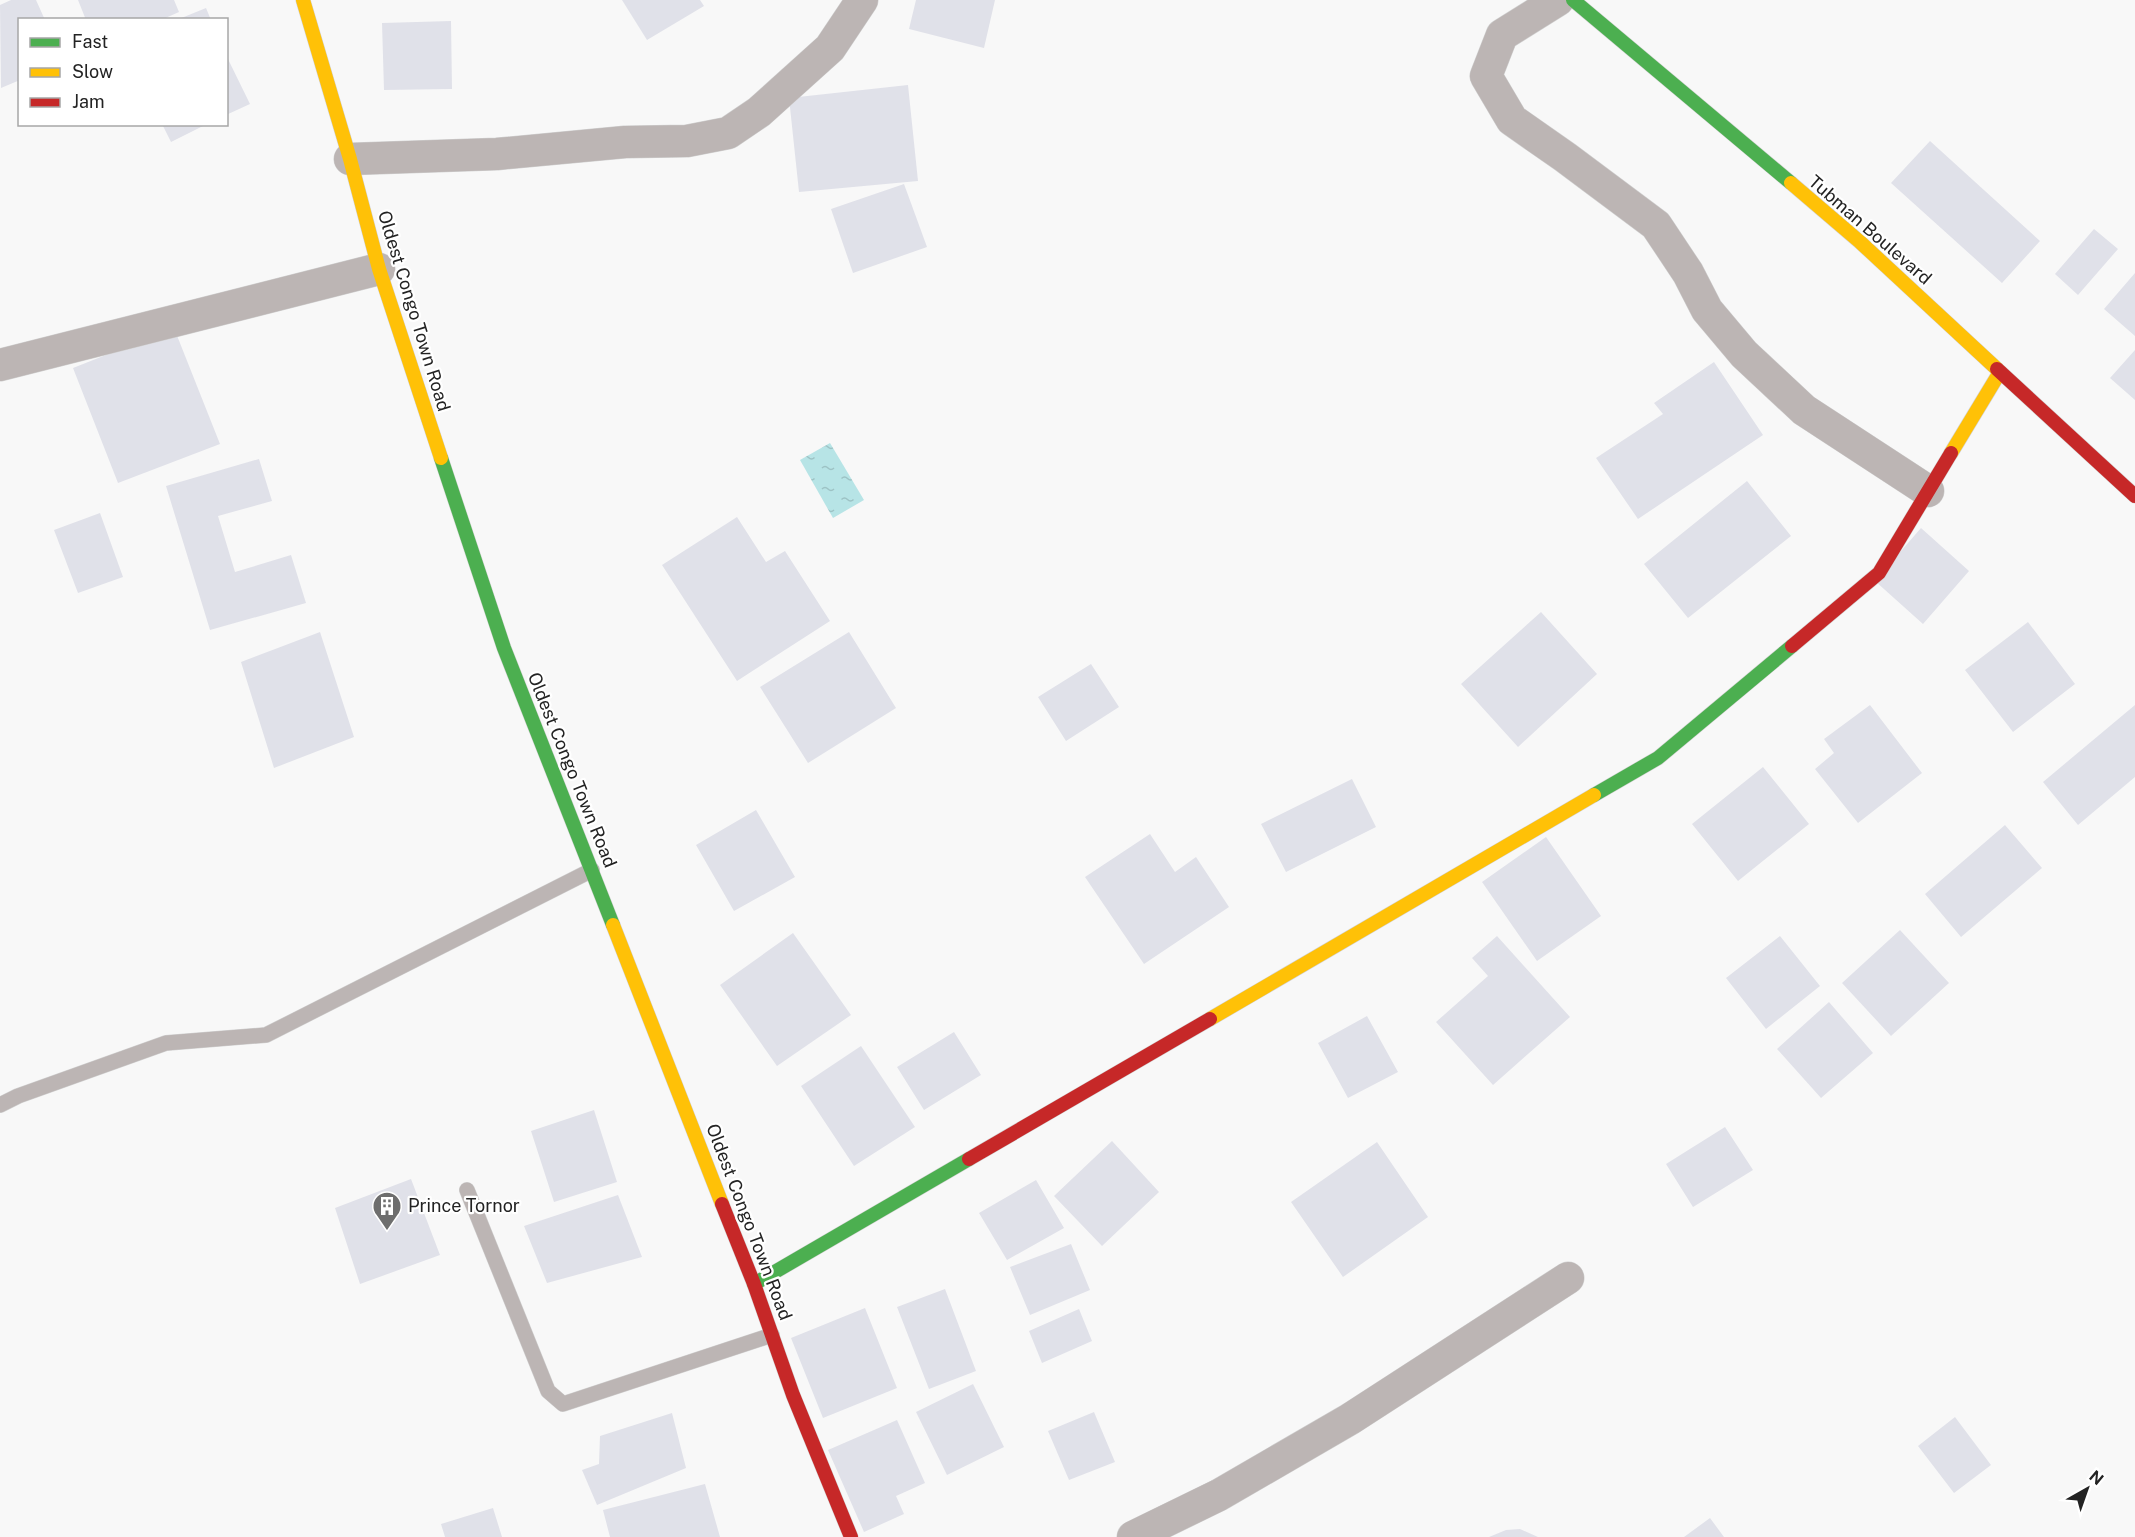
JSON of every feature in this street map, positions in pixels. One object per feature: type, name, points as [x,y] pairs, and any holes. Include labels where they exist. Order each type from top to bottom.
[{"type":"main road","name":"Oldest Congo Town Road","points":[[303,0],[350,159],[379,268],[504,648],[754,1284],[793,1395],[851,1537]]},
{"type":"main road","name":"Tubman Boulevard","points":[[1573,0],[1860,242],[2135,496]]},
{"type":"main road","points":[[754,1284],[1658,758],[1879,573],[2000,372]]},
{"type":"street","points":[[350,159],[497,153],[625,142],[687,141],[728,133],[759,112],[830,48],[862,0]]},
{"type":"street","points":[[1558,0],[1502,35],[1494,55],[1486,76],[1512,120],[1656,225],[1688,273],[1707,310],[1744,354],[1804,410],[1928,491]]},
{"type":"street","points":[[0,365],[379,268]]},
{"type":"street","points":[[1133,1537],[1219,1495],[1340,1425],[1568,1278]]},
{"type":"lane","points":[[0,1105],[18,1096],[166,1043],[266,1035],[592,870]]},
{"type":"lane","points":[[467,1190],[548,1391],[563,1404],[772,1335]]},
{"type":"water","points":[[830,443],[864,500],[833,518],[800,460]]},
{"type":"building","points":[[11,0],[36,0],[44,18],[18,18],[18,81],[1,88],[0,5]]},
{"type":"building","points":[[78,0],[174,0],[179,12],[166,18],[85,18]]},
{"type":"building","points":[[622,0],[700,0],[704,6],[647,40]]},
{"type":"building","points":[[916,0],[995,0],[984,48],[909,29]]},
{"type":"building","points":[[206,8],[210,18],[181,18]]},
{"type":"building","points":[[451,21],[452,89],[384,90],[382,23]]},
{"type":"building","points":[[228,59],[250,104],[228,114]]},
{"type":"building","points":[[908,85],[918,181],[799,192],[789,98]]},
{"type":"building","points":[[163,126],[203,126],[171,142]]},
{"type":"building","points":[[1930,141],[2040,241],[2002,283],[1891,183]]},
{"type":"building","points":[[904,184],[927,247],[853,273],[831,209]]},
{"type":"building","points":[[2094,229],[2118,249],[2078,295],[2055,274]]},
{"type":"building","points":[[2135,273],[2135,336],[2104,309]]},
{"type":"building","points":[[174,328],[220,444],[118,483],[73,368]]},
{"type":"building","points":[[2135,350],[2135,400],[2110,378]]},
{"type":"building","points":[[1714,362],[1763,435],[1638,519],[1596,458],[1663,414],[1654,403]]},
{"type":"building","points":[[259,459],[272,501],[218,516],[235,572],[291,555],[306,603],[210,630],[166,486]]},
{"type":"building","points":[[1747,481],[1791,536],[1688,618],[1644,564]]},
{"type":"building","points":[[100,513],[123,577],[78,593],[54,530]]},
{"type":"building","points":[[737,517],[766,562],[785,551],[830,621],[737,681],[662,565]]},
{"type":"building","points":[[1921,528],[1969,571],[1923,624],[1875,581]]},
{"type":"building","points":[[1541,612],[1597,674],[1518,747],[1461,684]]},
{"type":"building","points":[[2028,622],[2075,684],[2013,732],[1965,670]]},
{"type":"building","points":[[320,632],[354,737],[274,768],[241,662]]},
{"type":"building","points":[[849,632],[896,708],[808,763],[760,687]]},
{"type":"building","points":[[1091,664],[1119,707],[1066,741],[1038,697]]},
{"type":"building","points":[[1870,705],[1922,773],[1858,823],[1815,769],[1834,753],[1824,739]]},
{"type":"building","points":[[2135,705],[2135,777],[2078,825],[2043,782]]},
{"type":"building","points":[[1763,767],[1809,824],[1738,881],[1692,824]]},
{"type":"building","points":[[1352,779],[1376,827],[1286,872],[1261,824]]},
{"type":"building","points":[[756,810],[795,877],[734,911],[696,845]]},
{"type":"building","points":[[2005,825],[2042,868],[1961,937],[1925,894]]},
{"type":"building","points":[[1150,834],[1175,872],[1196,857],[1229,907],[1144,964],[1085,877]]},
{"type":"building","points":[[1546,837],[1601,916],[1537,961],[1482,882]]},
{"type":"building","points":[[1900,930],[1949,983],[1891,1036],[1842,983]]},
{"type":"building","points":[[793,933],[851,1015],[777,1066],[720,985]]},
{"type":"building","points":[[1497,936],[1570,1017],[1493,1085],[1436,1022],[1488,976],[1472,958]]},
{"type":"building","points":[[1780,936],[1820,986],[1766,1029],[1726,978]]},
{"type":"building","points":[[1829,1002],[1873,1053],[1821,1098],[1777,1049]]},
{"type":"building","points":[[1367,1016],[1398,1072],[1348,1098],[1318,1043]]},
{"type":"building","points":[[954,1032],[981,1075],[924,1110],[897,1067]]},
{"type":"building","points":[[861,1046],[915,1127],[854,1166],[801,1086]]},
{"type":"building","points":[[594,1110],[617,1182],[554,1202],[531,1131]]},
{"type":"building","points":[[1725,1127],[1753,1170],[1693,1207],[1666,1164]]},
{"type":"building","points":[[1112,1141],[1159,1192],[1102,1246],[1054,1196]]},
{"type":"building","points":[[1377,1142],[1428,1217],[1343,1277],[1291,1202]]},
{"type":"building","name":"Prince Tornor","points":[[411,1179],[440,1255],[360,1284],[335,1208]]},
{"type":"building","points":[[1036,1180],[1064,1228],[1007,1260],[979,1213]]},
{"type":"building","points":[[618,1195],[642,1257],[547,1283],[524,1226]]},
{"type":"building","points":[[1071,1244],[1090,1290],[1030,1315],[1010,1267]]},
{"type":"building","points":[[945,1289],[976,1371],[929,1389],[897,1307]]},
{"type":"building","points":[[865,1308],[897,1388],[823,1418],[791,1338]]},
{"type":"building","points":[[1079,1309],[1092,1341],[1042,1363],[1029,1331]]},
{"type":"building","points":[[973,1384],[1004,1447],[947,1475],[916,1412]]},
{"type":"building","points":[[1094,1412],[1115,1462],[1069,1480],[1048,1431]]},
{"type":"building","points":[[672,1413],[686,1468],[597,1505],[582,1470],[599,1464],[600,1436]]},
{"type":"building","points":[[1955,1417],[1991,1465],[1954,1493],[1918,1446]]},
{"type":"building","points":[[897,1420],[925,1483],[896,1496],[904,1514],[864,1532],[828,1450]]},
{"type":"building","points":[[705,1484],[720,1537],[610,1537],[603,1510]]},
{"type":"building","points":[[493,1508],[502,1537],[445,1537],[441,1524]]},
{"type":"building","points":[[1710,1518],[1724,1537],[1684,1537]]},
{"type":"building","points":[[1520,1529],[1538,1537],[1489,1537],[1506,1530]]},
{"type":"traffic: fast","points":[[1573,0],[1791,183]]},
{"type":"traffic: fast","points":[[441,458],[504,648],[613,925]]},
{"type":"traffic: fast","points":[[1594,795],[1658,758],[1792,646]]},
{"type":"traffic: fast","points":[[754,1284],[969,1159]]},
{"type":"traffic: slow","points":[[303,0],[350,159],[379,269],[441,458]]},
{"type":"traffic: slow","points":[[1791,183],[1860,242],[1997,369]]},
{"type":"traffic: slow","points":[[1951,453],[2000,372]]},
{"type":"traffic: slow","points":[[1210,1019],[1594,795]]},
{"type":"traffic: slow","points":[[613,925],[722,1204]]},
{"type":"traffic: jam","points":[[1997,369],[2135,496]]},
{"type":"traffic: jam","points":[[1792,646],[1879,573],[1951,453]]},
{"type":"traffic: jam","points":[[969,1159],[1210,1019]]},
{"type":"traffic: jam","points":[[722,1204],[754,1284],[793,1395],[851,1537]]},
{"type":"place","name":"Prince Tornor","points":[[387,1232]]}]
